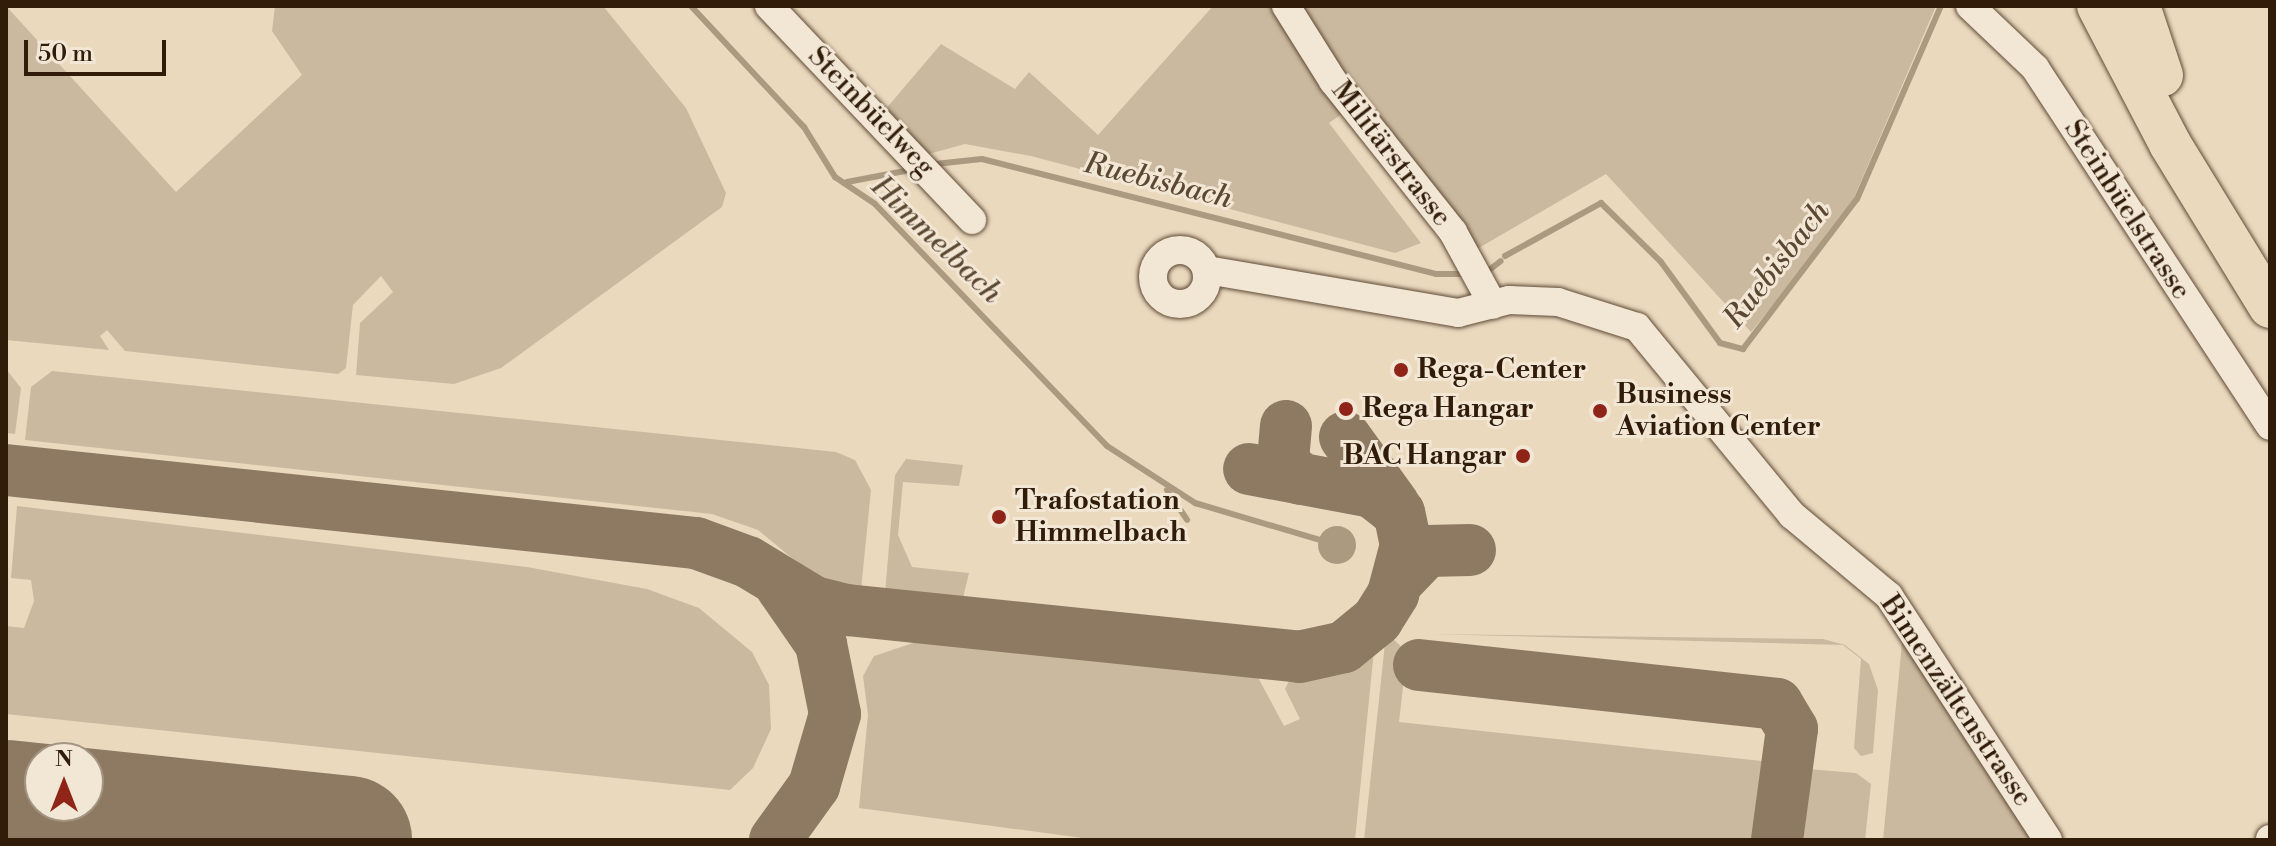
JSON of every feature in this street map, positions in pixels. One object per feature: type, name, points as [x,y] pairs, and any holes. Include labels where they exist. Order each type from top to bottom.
[{"type":"highway","points":[[2098,6],[2170,144],[2270,307]]},
{"type":"highway","points":[[2127,6],[2162,75],[2270,255]]},
{"type":"highway","points":[[2139,6],[2162,75]]},
{"type":"street","name":"Steinbüelweg","points":[[769,6],[972,220]]},
{"type":"street","name":"Militärstrasse","points":[[1286,6],[1333,81],[1453,232],[1493,305]]},
{"type":"street","name":"Steinbüelstrasse","points":[[1970,6],[2035,68],[2270,426]]},
{"type":"street","name":"Bimenzältenstrasse","points":[[1207,270],[1458,313],[1493,305],[1558,302],[1637,327],[1792,515],[1889,596],[2048,840]]},
{"type":"shaded area","points":[[6,6],[176,192],[302,75],[272,31],[275,6],[603,6],[686,108],[726,193],[722,207],[501,368],[454,384],[356,375],[360,323],[393,292],[381,276],[353,305],[346,368],[338,374],[125,351],[107,330],[100,336],[109,350],[6,340]]},
{"type":"shaded area","points":[[1213,6],[1936,6],[1847,214],[1751,332],[1606,174],[1477,249],[1360,101],[1329,123],[1421,243],[1395,253],[1031,156],[965,144],[925,155],[884,111],[941,44],[1015,89],[1029,72],[1098,135]]},
{"type":"shaded area","points":[[6,369],[21,388],[15,434],[6,433]]},
{"type":"shaded area","points":[[52,371],[836,452],[855,460],[871,490],[861,590],[827,587],[758,530],[712,514],[25,440],[31,387]]},
{"type":"shaded area","points":[[906,459],[963,465],[959,486],[903,482],[898,535],[912,567],[969,573],[962,602],[885,593],[895,475]]},
{"type":"shaded area","points":[[17,506],[527,567],[647,589],[699,608],[752,652],[769,685],[771,729],[753,768],[730,790],[6,714],[6,626],[24,628],[34,601],[31,580],[11,578]]},
{"type":"shaded area","points":[[1337,526],[1350,532],[1356,545],[1350,558],[1337,564],[1324,558],[1318,545],[1324,532]]},
{"type":"shaded area","points":[[1903,633],[2034,840],[1883,840]]},
{"type":"shaded area","points":[[1430,634],[1823,639],[1845,645],[1869,664],[1878,690],[1873,753],[1861,756],[1854,748],[1861,659],[1843,645]]},
{"type":"shaded area","points":[[1392,638],[1407,652],[1399,722],[1762,761],[1774,783],[1766,840],[1364,840],[1385,643]]},
{"type":"shaded area","points":[[925,639],[1254,670],[1284,726],[1300,719],[1285,689],[1292,675],[1346,666],[1374,650],[1355,840],[1097,840],[859,808],[868,715],[863,676],[874,656]]},
{"type":"shaded area","points":[[1808,769],[1856,773],[1871,784],[1865,840],[1789,840],[1796,784]]},
{"type":"waterway","name":"Himmelbach","points":[[691,6],[804,127],[835,177],[875,204],[1107,446],[1195,503],[1327,542]]},
{"type":"waterway","name":"Ruebisbach","points":[[1505,256],[1601,203],[1661,262],[1720,343],[1743,349],[1857,199],[1941,6]]},
{"type":"waterway","name":"Ruebisbach","points":[[935,164],[982,159],[1436,274],[1463,274]]},
{"type":"waterway","name":"Ruebisbach","points":[[847,182],[910,170]]},
{"type":"waterway","name":"Ruebisbach","points":[[1488,271],[1501,261]]},
{"type":"waterway","name":"Himmelbach","points":[[1167,490],[1187,520]]},
{"type":"taxiway","points":[[1286,426],[1283,463],[1301,479]]},
{"type":"taxiway","points":[[1345,437],[1394,505]]},
{"type":"taxiway","points":[[6,470],[696,543],[748,562],[814,602],[847,610],[1299,657],[1344,647],[1377,620],[1393,594],[1406,545],[1399,513],[1372,492],[1249,469]]},
{"type":"taxiway","points":[[1398,581],[1427,551],[1470,550]]},
{"type":"taxiway","points":[[775,840],[814,786],[835,714],[821,644],[781,586]]},
{"type":"taxiway","points":[[1419,665],[1777,704],[1792,729],[1777,840]]},
{"type":"runway","points":[[6,804],[348,840]]},
{"type":"place","name":"Rega-Center","points":[[1401,370]]},
{"type":"place","name":"Rega Hangar","points":[[1346,409]]},
{"type":"place","name":"Business Aviation Center","points":[[1600,411]]},
{"type":"place","name":"BAC Hangar","points":[[1523,456]]},
{"type":"place","name":"Trafostation Himmelbach","points":[[999,517]]}]
